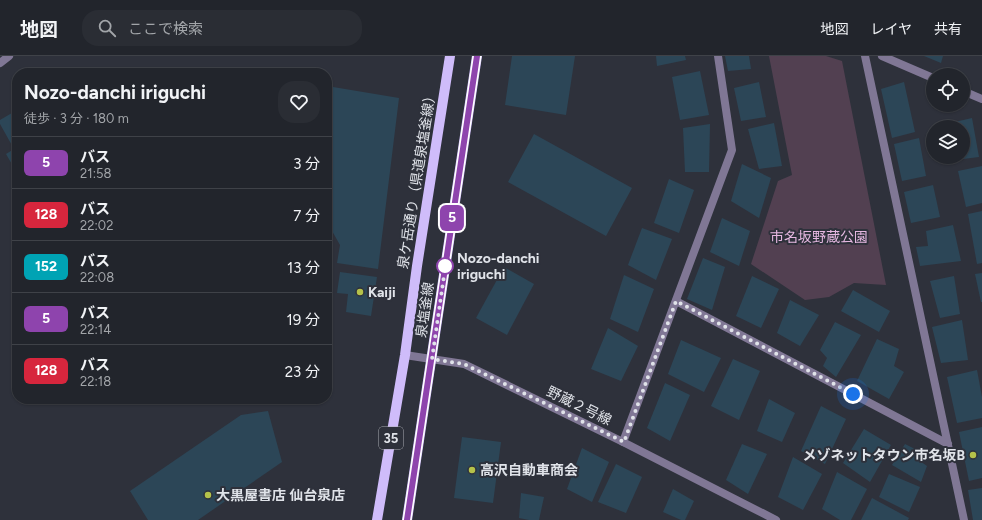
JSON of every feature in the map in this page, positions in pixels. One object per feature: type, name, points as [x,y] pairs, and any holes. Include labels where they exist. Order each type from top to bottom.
[{"type":"main road","name":"泉ケ岳通り（県道泉塩釜線）","points":[[377,520],[405,355],[417,266],[450,56]]},
{"type":"main road","name":"泉塩釜線","points":[[407,520],[477,56]]},
{"type":"street","points":[[0,63],[9,56]]},
{"type":"street","points":[[624,442],[732,150],[718,56]]},
{"type":"street","points":[[865,56],[964,520]]},
{"type":"street","points":[[882,56],[926,75]]},
{"type":"street","points":[[970,94],[982,99]]},
{"type":"street","points":[[676,301],[948,444]]},
{"type":"street","name":"野蔵２号線","points":[[405,355],[464,364],[624,442],[776,520]]},
{"type":"green space","name":"市名坂野蔵公園","points":[[769,56],[826,56],[842,61],[886,285],[854,283],[829,297],[805,300],[751,264],[778,181],[792,175]]},
{"type":"building","points":[[512,56],[575,56],[566,115],[505,105]]},
{"type":"building","points":[[656,56],[685,56],[686,60],[657,66]]},
{"type":"building","points":[[725,56],[749,56],[751,69],[728,71]]},
{"type":"building","points":[[924,56],[943,56],[941,63]]},
{"type":"building","points":[[700,71],[709,115],[680,120],[672,77]]},
{"type":"building","points":[[759,82],[766,117],[741,121],[734,88]]},
{"type":"building","points":[[904,82],[915,132],[892,138],[881,89]]},
{"type":"building","points":[[332,87],[399,98],[378,269],[337,263],[340,245],[332,231]]},
{"type":"building","points":[[12,113],[12,145],[0,124],[0,120]]},
{"type":"building","points":[[972,118],[979,157],[970,158],[970,120],[963,120]]},
{"type":"building","points":[[774,123],[782,166],[759,169],[748,129]]},
{"type":"building","points":[[710,124],[709,172],[685,172],[683,128]]},
{"type":"building","points":[[534,134],[632,188],[606,236],[508,182]]},
{"type":"building","points":[[919,138],[926,176],[902,181],[894,144]]},
{"type":"building","points":[[12,150],[12,164],[6,154]]},
{"type":"building","points":[[742,164],[771,178],[759,218],[731,201]]},
{"type":"building","points":[[982,166],[982,203],[966,207],[958,171]]},
{"type":"building","points":[[669,179],[694,190],[679,233],[654,223]]},
{"type":"building","points":[[933,185],[940,217],[911,223],[904,192]]},
{"type":"building","points":[[982,211],[982,263],[977,264],[968,214]]},
{"type":"building","points":[[722,218],[750,231],[739,266],[710,252]]},
{"type":"building","points":[[953,225],[961,261],[920,266],[916,247],[928,246],[926,231]]},
{"type":"building","points":[[642,228],[672,239],[656,280],[628,265]]},
{"type":"building","points":[[703,258],[725,267],[712,310],[687,299]]},
{"type":"building","points":[[504,267],[534,284],[507,335],[476,318]]},
{"type":"building","points":[[340,272],[377,277],[371,316],[346,312],[348,294],[337,293]]},
{"type":"building","points":[[982,273],[982,302],[981,302],[975,274]]},
{"type":"building","points":[[624,275],[654,289],[638,332],[610,319]]},
{"type":"building","points":[[752,276],[779,289],[761,328],[736,316]]},
{"type":"building","points":[[954,276],[960,314],[940,318],[930,281]]},
{"type":"building","points":[[853,290],[890,311],[879,332],[841,311]]},
{"type":"building","points":[[790,300],[819,315],[800,346],[777,333]]},
{"type":"building","points":[[962,320],[968,360],[941,363],[932,327]]},
{"type":"building","points":[[835,322],[861,335],[836,377],[823,366],[827,358],[820,350]]},
{"type":"building","points":[[608,328],[638,346],[621,381],[591,369]]},
{"type":"building","points":[[877,339],[899,349],[894,366],[904,372],[889,399],[857,381]]},
{"type":"building","points":[[681,340],[721,358],[704,392],[668,374]]},
{"type":"building","points":[[733,359],[760,371],[739,420],[711,406]]},
{"type":"building","points":[[977,370],[982,397],[982,418],[957,423],[947,377]]},
{"type":"building","points":[[665,383],[690,395],[670,441],[647,428]]},
{"type":"building","points":[[769,399],[795,413],[782,442],[757,431]]},
{"type":"building","points":[[821,406],[846,419],[825,464],[801,451]]},
{"type":"building","points":[[268,411],[282,462],[198,520],[148,520],[130,491],[241,415]]},
{"type":"building","name":"メゾネットタウン市名坂B","points":[[982,427],[982,478],[969,481],[959,432]]},
{"type":"building","points":[[864,429],[891,445],[870,482],[843,463]]},
{"type":"building","points":[[462,437],[501,442],[493,503],[454,498]]},
{"type":"building","points":[[742,444],[767,454],[748,494],[726,480]]},
{"type":"building","points":[[905,444],[919,451],[917,459],[927,466],[921,482],[892,465]]},
{"type":"building","points":[[582,448],[609,462],[592,502],[567,489]]},
{"type":"building","points":[[793,457],[822,474],[803,510],[778,497]]},
{"type":"building","points":[[616,464],[642,477],[626,513],[598,502]]},
{"type":"building","points":[[837,472],[867,489],[851,520],[840,520],[822,509]]},
{"type":"building","points":[[889,474],[920,487],[909,512],[879,497]]},
{"type":"building","points":[[982,488],[982,520],[973,520],[968,490]]},
{"type":"building","points":[[673,489],[694,501],[685,520],[681,520],[663,512]]},
{"type":"building","points":[[521,493],[544,497],[539,520],[519,518]]},
{"type":"building","points":[[872,498],[909,518],[908,520],[861,520]]},
{"type":"bus line","name":"5","points":[[407,520],[477,56]]},
{"type":"place","name":"Nozo-danchi iriguchi","points":[[445,266]]},
{"type":"place","name":"Kaiji","points":[[360,292]]},
{"type":"place","name":"メゾネットタウン市名坂B","points":[[973,455]]},
{"type":"place","name":"高沢自動車商会","points":[[472,470]]},
{"type":"place","name":"大黒屋書店 仙台泉店","points":[[208,495]]},
{"type":"route","points":[[445,266],[446,262],[432,359],[464,364],[624,442],[676,301],[853,394]]}]
